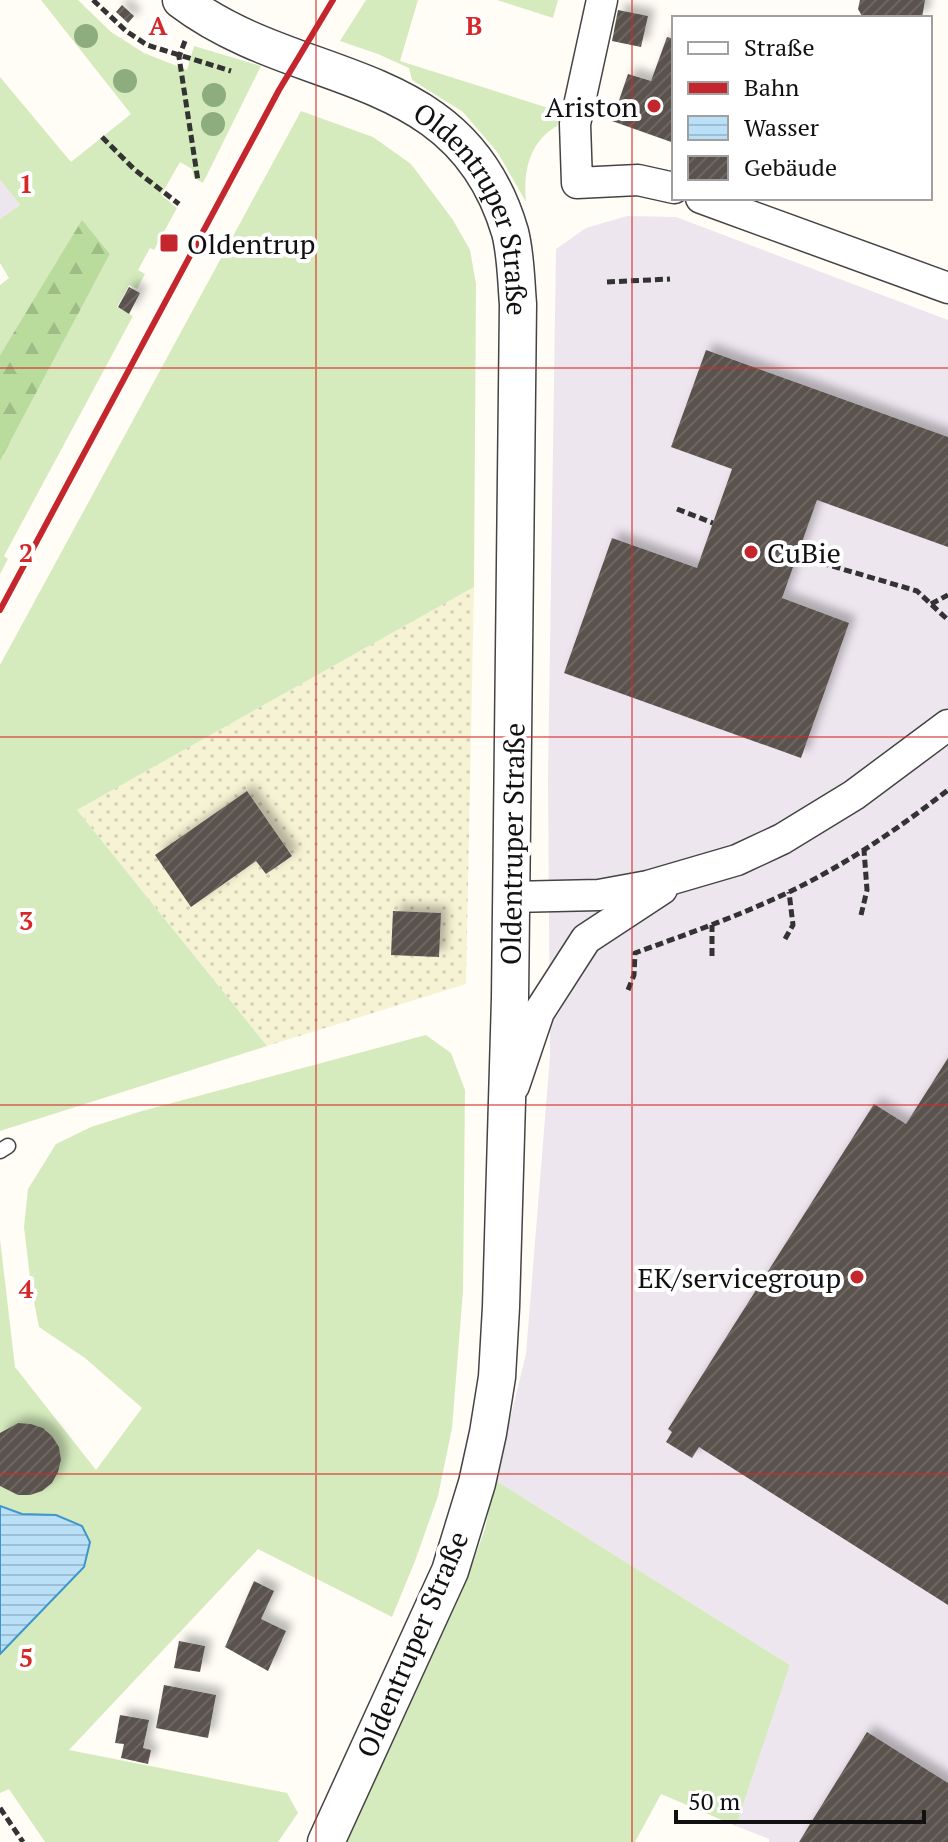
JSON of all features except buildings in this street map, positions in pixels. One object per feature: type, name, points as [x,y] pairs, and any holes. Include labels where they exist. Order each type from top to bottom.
[{"type":"street","points":[[602,0],[575,124],[577,183],[638,180],[672,188]]},
{"type":"street","name":"Oldentruper Straße","points":[[188,5],[257,44],[388,93],[424,111],[445,128],[475,160],[494,191],[510,234],[518,304],[508,1103],[497,1377],[477,1483],[450,1571],[326,1842]]},
{"type":"street","points":[[706,200],[948,288]]},
{"type":"street","points":[[511,897],[599,895],[681,877],[737,860],[796,831],[854,795],[948,725]]},
{"type":"street","points":[[508,1103],[539,1012],[586,939],[681,877]]},
{"type":"path","points":[[93,0],[126,31],[147,45],[239,73]]},
{"type":"path","points":[[188,5],[179,57],[198,181]]},
{"type":"path","points":[[102,137],[135,170],[179,204]]},
{"type":"path","points":[[607,282],[670,279]]},
{"type":"path","points":[[677,509],[713,523]]},
{"type":"path","points":[[798,556],[917,591],[948,620]]},
{"type":"path","points":[[931,604],[948,595]]},
{"type":"path","points":[[628,990],[634,975],[635,953],[789,892],[864,850],[948,790]]},
{"type":"path","points":[[861,915],[867,890],[864,850]]},
{"type":"path","points":[[785,939],[793,925],[789,892]]},
{"type":"path","points":[[712,925],[712,956]]},
{"type":"path","points":[[0,1808],[23,1842]]},
{"type":"shaded area","points":[[0,180],[20,205],[0,219]]},
{"type":"shaded area","points":[[627,216],[676,217],[948,320],[948,1842],[769,1842],[769,1839],[736,1826],[790,1665],[495,1480],[526,1354],[550,1056],[548,779],[556,249],[586,228]]},
{"type":"shaded area","points":[[474,587],[466,984],[267,1046],[77,810]]},
{"type":"green space","points":[[41,0],[78,0],[111,32],[144,53],[187,70],[194,46],[261,66],[203,183],[194,178],[192,169],[180,162],[161,195],[177,208],[154,250],[150,248],[138,270],[145,274],[137,289],[129,285],[117,307],[133,316],[4,556],[8,559],[0,574],[0,461],[110,254],[82,221],[0,355],[0,285],[9,278],[0,263],[0,219],[20,205],[0,180],[0,77],[71,162],[131,114]]},
{"type":"green space","points":[[366,0],[418,0],[400,61],[561,112],[557,126],[540,140],[530,159],[526,202],[498,153],[463,112],[412,80],[409,68],[340,41]]},
{"type":"green space","points":[[497,0],[558,0],[553,18]]},
{"type":"green space","points":[[301,111],[373,137],[411,164],[453,220],[470,250],[476,284],[474,587],[77,810],[267,1046],[0,1131],[0,665]]},
{"type":"green space","points":[[82,220],[110,254],[0,461],[0,355]]},
{"type":"green space","points":[[426,1035],[451,1053],[465,1090],[463,1291],[452,1428],[438,1496],[392,1617],[258,1549],[69,1750],[287,1793],[298,1813],[278,1842],[45,1842],[9,1789],[0,1793],[0,1239],[15,1367],[96,1470],[142,1408],[85,1358],[39,1327],[24,1227],[28,1189],[56,1144],[91,1127],[142,1111]]},
{"type":"green space","points":[[495,1480],[790,1665],[736,1826],[661,1794],[635,1842],[347,1842],[463,1589],[485,1529]]},
{"type":"water","points":[[0,1506],[22,1514],[56,1515],[82,1526],[90,1542],[84,1567],[0,1654]]},
{"type":"railway","points":[[0,610],[279,90],[333,0]]},
{"type":"place","name":"Ariston","points":[[654,106]]},
{"type":"place","name":"Oldentrup","points":[[169,243]]},
{"type":"place","name":"CuBie","points":[[751,552]]},
{"type":"place","name":"EK/servicegroup","points":[[857,1277]]}]
